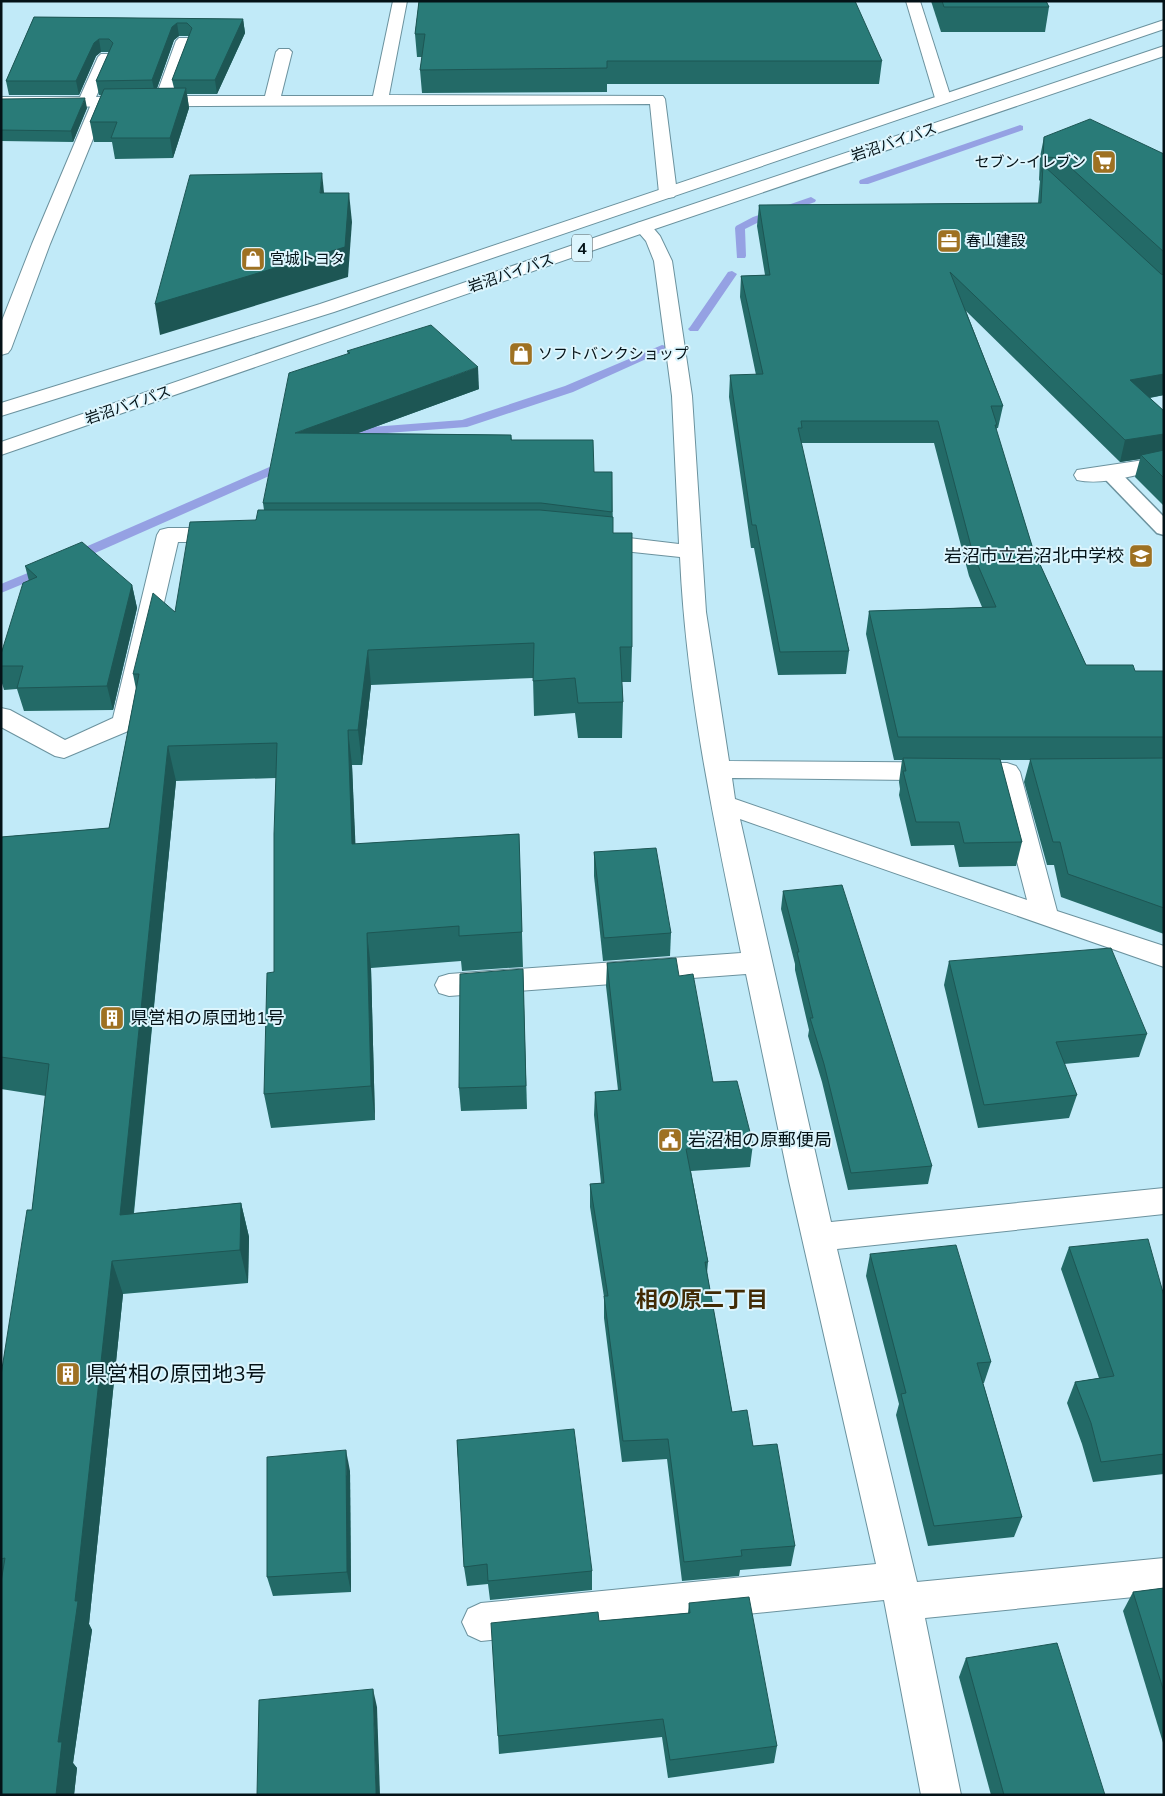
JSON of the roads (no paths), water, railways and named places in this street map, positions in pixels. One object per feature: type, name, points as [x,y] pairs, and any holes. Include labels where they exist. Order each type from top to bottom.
[{"type":"main road","points":[[380,102],[400,1]]},
{"type":"main road","points":[[913,1],[943,98]]},
{"type":"main road","name":"岩沼バイパス","points":[[1,410],[327,308],[1164,24]]},
{"type":"main road","points":[[162,102],[184,41]]},
{"type":"main road","name":"岩沼バイパス","points":[[1,449],[643,227],[1164,51]]},
{"type":"main road","points":[[270,102],[284,52]]},
{"type":"main road","points":[[1,349],[93,102],[106,57]]},
{"type":"main road","points":[[1,102],[380,102],[657,99],[668,193]]},
{"type":"main road","points":[[643,227],[654,240],[663,262],[682,396],[694,612],[723,804],[818,1237],[900,1591],[941,1795]]},
{"type":"main road","points":[[1085,475],[1110,473],[1164,463]]},
{"type":"main road","points":[[1,716],[64,750],[124,723],[168,535],[245,535]]},
{"type":"main road","points":[[569,538],[691,552]]},
{"type":"main road","points":[[718,769],[1017,772],[1045,918]]},
{"type":"main road","points":[[723,804],[1045,918],[1164,957]]},
{"type":"main road","points":[[449,985],[758,962]]},
{"type":"main road","points":[[818,1237],[1164,1201]]},
{"type":"main road","points":[[482,1622],[900,1591],[1164,1576]]},
{"type":"lane","points":[[1110,473],[1164,529]]},
{"type":"waterway","points":[[864,182],[1020,128]]},
{"type":"waterway","points":[[741,256],[740,228],[757,219],[811,200]]},
{"type":"waterway","points":[[694,329],[732,274]]},
{"type":"waterway","points":[[348,442],[372,431],[463,424],[569,389],[662,348]]},
{"type":"waterway","points":[[72,558],[290,462]]},
{"type":"waterway","points":[[1,589],[47,569]]},
{"type":"place","name":"セブン-イレブン","points":[[1104,162]]},
{"type":"place","name":"春山建設","points":[[949,241]]},
{"type":"place","name":"宮城トヨタ","points":[[253,259]]},
{"type":"place","name":"ソフトバンクショップ","points":[[521,354]]},
{"type":"place","name":"岩沼市立岩沼北中学校","points":[[1141,556]]},
{"type":"place","name":"県営相の原団地1号","points":[[112,1018]]},
{"type":"place","name":"岩沼相の原郵便局","points":[[670,1140]]},
{"type":"place","name":"県営相の原団地3号","points":[[68,1374]]},
{"type":"district","name":"相の原二丁目","points":[[702,1299]]}]
